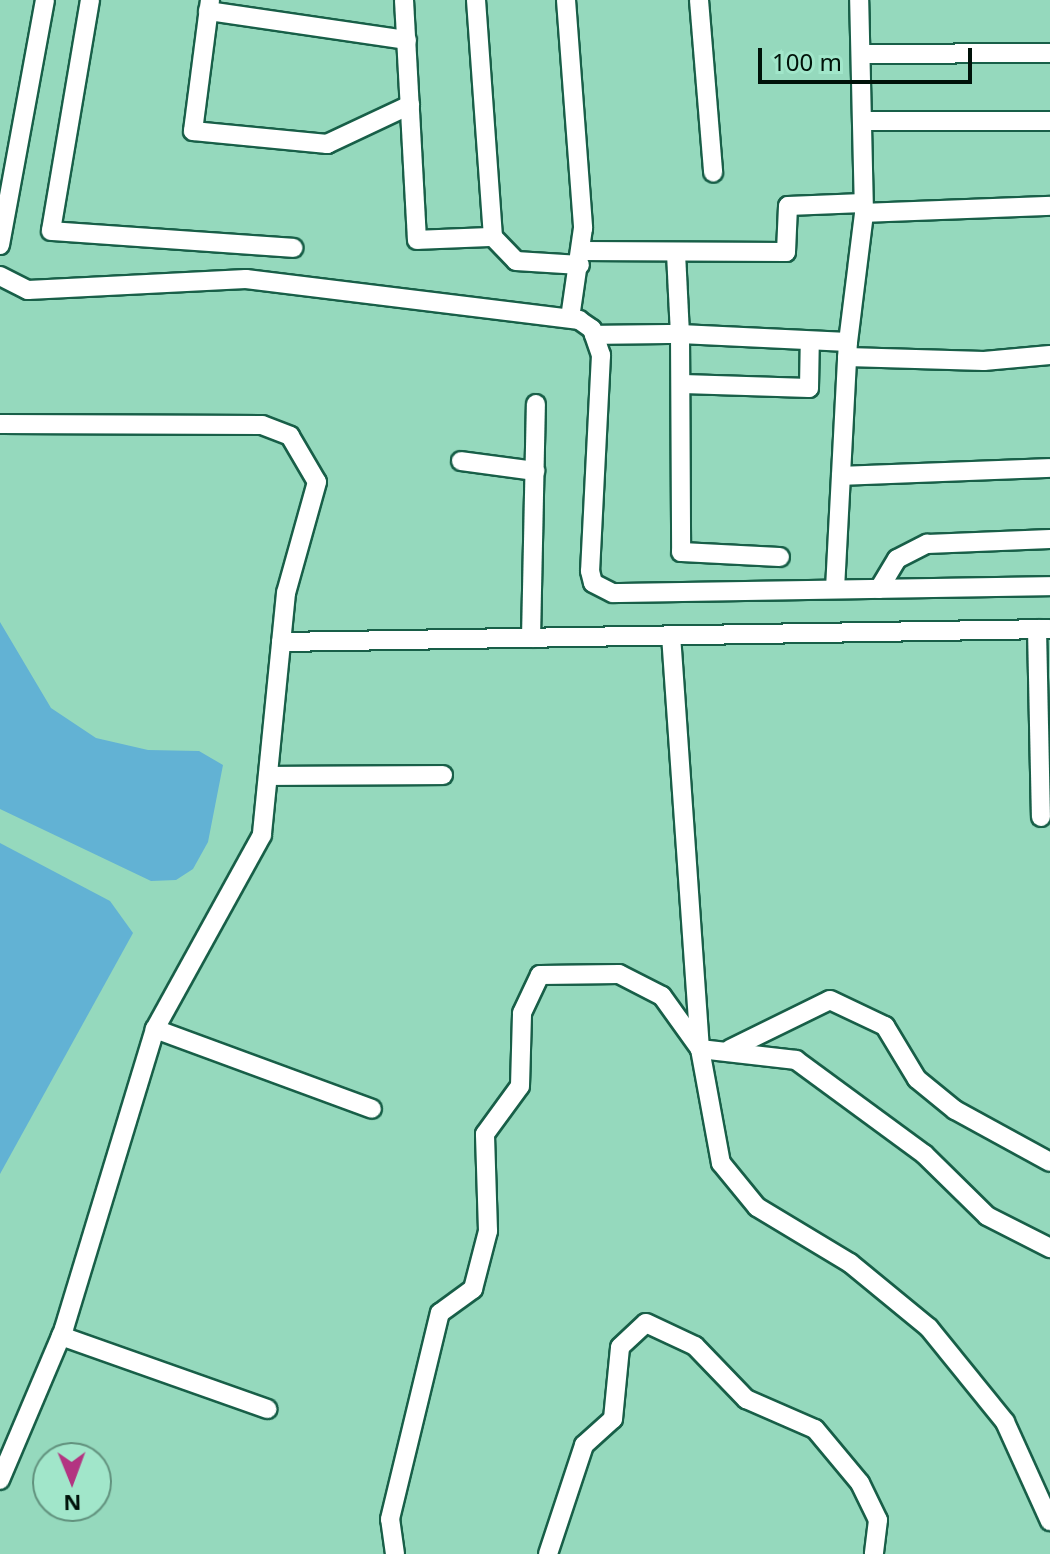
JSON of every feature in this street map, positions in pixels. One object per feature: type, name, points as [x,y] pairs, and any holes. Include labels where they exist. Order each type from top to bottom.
[{"type":"street","points":[[0,245],[45,0]]},
{"type":"street","points":[[90,0],[51,231],[293,248]]},
{"type":"street","points":[[404,0],[417,240],[493,237]]},
{"type":"street","points":[[476,0],[493,237],[516,261],[676,253],[786,252],[788,206],[1050,206]]},
{"type":"street","points":[[566,0],[581,258],[570,318]]},
{"type":"street","points":[[699,0],[713,172]]},
{"type":"street","points":[[835,589],[847,350],[864,208],[859,0]]},
{"type":"street","points":[[407,40],[209,6],[193,131],[327,144],[410,105]]},
{"type":"street","points":[[861,54],[1050,53]]},
{"type":"street","points":[[862,121],[1050,121]]},
{"type":"street","points":[[676,253],[683,384],[681,552],[780,557]]},
{"type":"street","points":[[0,276],[28,290],[246,279],[570,318],[594,335],[601,355],[593,583],[613,593],[1050,586]]},
{"type":"street","points":[[594,335],[680,334],[984,361],[1050,355]]},
{"type":"street","points":[[683,384],[809,388],[810,349]]},
{"type":"street","points":[[531,638],[536,404]]},
{"type":"street","points":[[0,424],[262,425],[290,436],[317,482],[286,593],[262,835],[155,1029],[61,1336],[0,1480]]},
{"type":"street","points":[[461,461],[535,471]]},
{"type":"street","points":[[841,476],[1050,468]]},
{"type":"street","points":[[879,589],[897,559],[927,544],[1050,539]]},
{"type":"street","points":[[281,642],[1044,629],[1041,817]]},
{"type":"street","points":[[671,635],[700,1049],[713,1141],[735,1182],[757,1207],[850,1263],[929,1328],[1005,1422],[1050,1521]]},
{"type":"street","points":[[268,776],[443,775]]},
{"type":"street","points":[[395,1554],[390,1519],[440,1313],[473,1289],[488,1231],[485,1134],[520,1086],[522,1013],[540,975],[619,974],[662,996],[700,1049]]},
{"type":"street","points":[[730,1049],[830,1000],[885,1026],[917,1079],[955,1110],[1050,1162]]},
{"type":"street","points":[[155,1029],[372,1109]]},
{"type":"street","points":[[700,1049],[730,1049],[796,1060],[924,1154],[987,1216],[1050,1248]]},
{"type":"street","points":[[548,1554],[584,1445],[613,1419],[620,1347],[646,1323],[695,1346],[746,1399],[815,1429],[872,1507],[874,1554]]},
{"type":"street","points":[[61,1336],[267,1409]]},
{"type":"water","points":[[0,622],[51,708],[96,738],[148,750],[199,751],[223,765],[208,842],[193,869],[176,880],[151,881],[0,809]]},
{"type":"water","points":[[0,843],[110,901],[133,933],[0,1174]]}]
